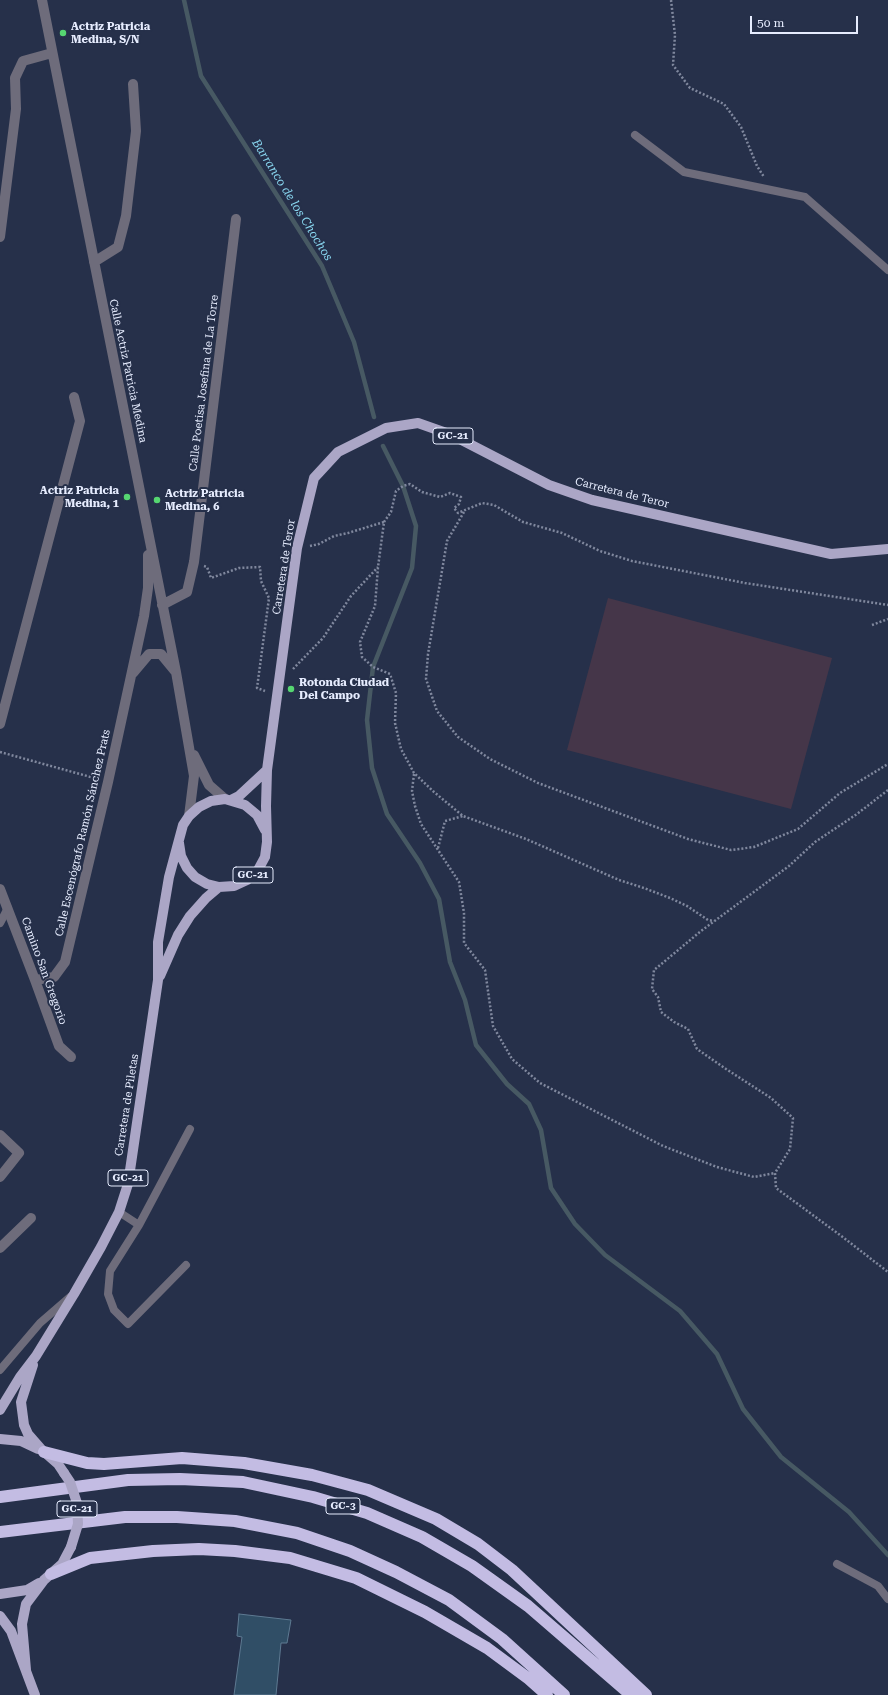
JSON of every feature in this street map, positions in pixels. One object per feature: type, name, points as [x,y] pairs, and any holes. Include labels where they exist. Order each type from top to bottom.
[{"type":"highway","points":[[43,1451],[87,1463],[104,1464],[182,1458],[244,1463],[312,1475],[368,1490],[436,1519],[478,1544],[512,1570],[646,1695]]},
{"type":"highway","name":"GC-3","points":[[0,1497],[128,1480],[243,1482],[313,1497],[367,1513],[422,1537],[472,1566],[528,1606],[631,1695]]},
{"type":"highway","points":[[0,1532],[125,1517],[177,1517],[235,1521],[297,1533],[350,1551],[396,1572],[449,1600],[502,1639],[564,1695]]},
{"type":"highway","points":[[48,1577],[90,1558],[153,1551],[199,1548],[290,1558],[356,1578],[425,1612],[487,1648],[529,1679],[547,1695]]},
{"type":"main road","name":"Carretera de Teror","points":[[267,770],[297,548],[314,478],[338,452],[386,428],[418,423],[452,435],[549,485],[592,500],[831,554],[888,549]]},
{"type":"main road","name":"GC-21","points":[[158,980],[158,942],[169,877],[183,825],[189,816],[199,807],[211,801],[228,800],[239,796],[267,770]]},
{"type":"main road","name":"GC-21","points":[[179,843],[181,856],[187,868],[196,877],[207,884],[219,887],[234,886],[247,880],[258,870],[265,857],[267,842],[267,770]]},
{"type":"main road","name":"GC-21","points":[[228,800],[246,805],[257,815],[265,828],[267,842]]},
{"type":"main road","name":"GC-21","points":[[158,980],[178,935],[190,916],[206,898],[219,887]]},
{"type":"main road","name":"Carretera de Piletas","points":[[36,1356],[101,1248],[119,1212],[128,1184],[158,980]]},
{"type":"main road","name":"GC-21","points":[[0,1410],[20,1377],[36,1356]]},
{"type":"main road","name":"GC-21","points":[[26,1670],[22,1624],[26,1604],[48,1577],[62,1564],[71,1547],[78,1524],[77,1503],[70,1482],[58,1464],[43,1451],[28,1434],[24,1425],[21,1412],[21,1402],[36,1356]]},
{"type":"main road","name":"GC-21","points":[[0,1439],[21,1441],[43,1451]]},
{"type":"main road","name":"GC-21","points":[[0,1594],[27,1590],[48,1577]]},
{"type":"main road","name":"GC-21","points":[[0,1616],[11,1632],[35,1695]]},
{"type":"street","name":"Calle Actriz Patricia Medina","points":[[42,0],[176,672],[194,776],[189,816]]},
{"type":"street","points":[[0,237],[16,109],[15,78],[23,60],[52,53]]},
{"type":"street","points":[[94,262],[118,247],[126,216],[136,131],[133,84]]},
{"type":"street","name":"Calle Poetisa Josefina de La Torre","points":[[162,605],[187,592],[194,562],[236,219]]},
{"type":"street","points":[[0,724],[80,420],[74,397]]},
{"type":"street","name":"Calle Escenógrafo Ramón Sánchez Prats","points":[[35,980],[54,977],[65,962],[108,782],[144,616],[148,588],[147,526]]},
{"type":"street","name":"Calle Escenógrafo Ramón Sánchez Prats","points":[[132,674],[149,654],[161,654],[176,672]]},
{"type":"street","name":"Calle Actriz Patricia Medina","points":[[189,747],[210,785],[228,800]]},
{"type":"street","name":"Camino San Gregorio","points":[[0,889],[59,1046],[71,1056]]},
{"type":"street","points":[[0,1136],[19,1153],[5,1173],[0,1177]]},
{"type":"street","points":[[0,1248],[31,1218]]},
{"type":"lane","points":[[636,135],[684,172],[805,197],[888,270]]},
{"type":"lane","points":[[0,923],[8,908]]},
{"type":"lane","points":[[186,1265],[128,1324],[114,1310],[108,1294],[110,1271],[139,1225],[190,1129]]},
{"type":"lane","points":[[119,1212],[139,1225]]},
{"type":"lane","points":[[0,1370],[40,1323],[74,1294]]},
{"type":"lane","points":[[837,1564],[878,1586],[888,1598]]},
{"type":"path","points":[[671,0],[675,34],[673,65],[690,88],[724,104],[741,127],[757,166],[774,191]]},
{"type":"path","points":[[714,921],[708,920],[687,906],[670,898],[619,880],[526,839],[463,816],[414,773],[400,749],[396,724],[396,694],[390,674],[373,667],[362,657],[360,642],[375,606],[384,522],[391,512],[396,491],[403,486],[410,484],[422,492],[440,497],[450,493],[460,497],[459,504],[454,508],[458,513],[464,512],[482,503],[494,505],[523,522],[562,533],[600,551],[632,561],[745,583],[888,605]]},
{"type":"path","points":[[464,512],[447,541],[428,654],[426,680],[437,711],[458,737],[490,760],[538,783],[688,840],[731,850],[754,847],[798,829],[840,793],[888,764]]},
{"type":"path","points":[[297,548],[319,544],[334,536],[384,522]]},
{"type":"path","points":[[872,625],[888,619]]},
{"type":"path","points":[[0,752],[108,782]]},
{"type":"path","points":[[414,773],[412,792],[421,824],[459,882],[464,912],[464,943],[485,970],[493,1026],[512,1059],[540,1083],[663,1146],[717,1167],[754,1177],[775,1173]]},
{"type":"path","points":[[888,790],[857,814],[815,842],[789,866],[714,921],[654,970],[652,988],[658,997],[661,1012],[674,1022],[688,1029],[697,1049],[771,1098],[793,1118],[790,1149],[775,1173],[776,1188],[888,1272]]},
{"type":"path","points":[[438,849],[445,821],[463,816]]},
{"type":"shaded area","points":[[608,598],[832,658],[791,809],[567,750]]},
{"type":"building","points":[[239,1614],[291,1620],[287,1643],[281,1643],[276,1695],[234,1695],[242,1637],[237,1636]]},
{"type":"waterway","name":"Barranco de los Chochos","points":[[184,0],[201,76],[322,266],[354,342],[374,417]]},
{"type":"waterway","name":"Barranco de los Chochos","points":[[383,446],[403,486],[416,526],[412,568],[373,667],[367,720],[372,768],[387,814],[420,863],[439,899],[450,962],[465,1000],[476,1045],[507,1084],[529,1104],[541,1130],[551,1188],[575,1224],[605,1255],[680,1311],[717,1354],[743,1409],[781,1457],[849,1512],[888,1555]]},
{"type":"place","name":"Actriz Patricia Medina, S/N","points":[[63,33]]},
{"type":"place","name":"Actriz Patricia Medina, 1","points":[[127,497]]},
{"type":"place","name":"Actriz Patricia Medina, 6","points":[[157,500]]},
{"type":"place","name":"Rotonda Ciudad Del Campo","points":[[291,689]]}]
